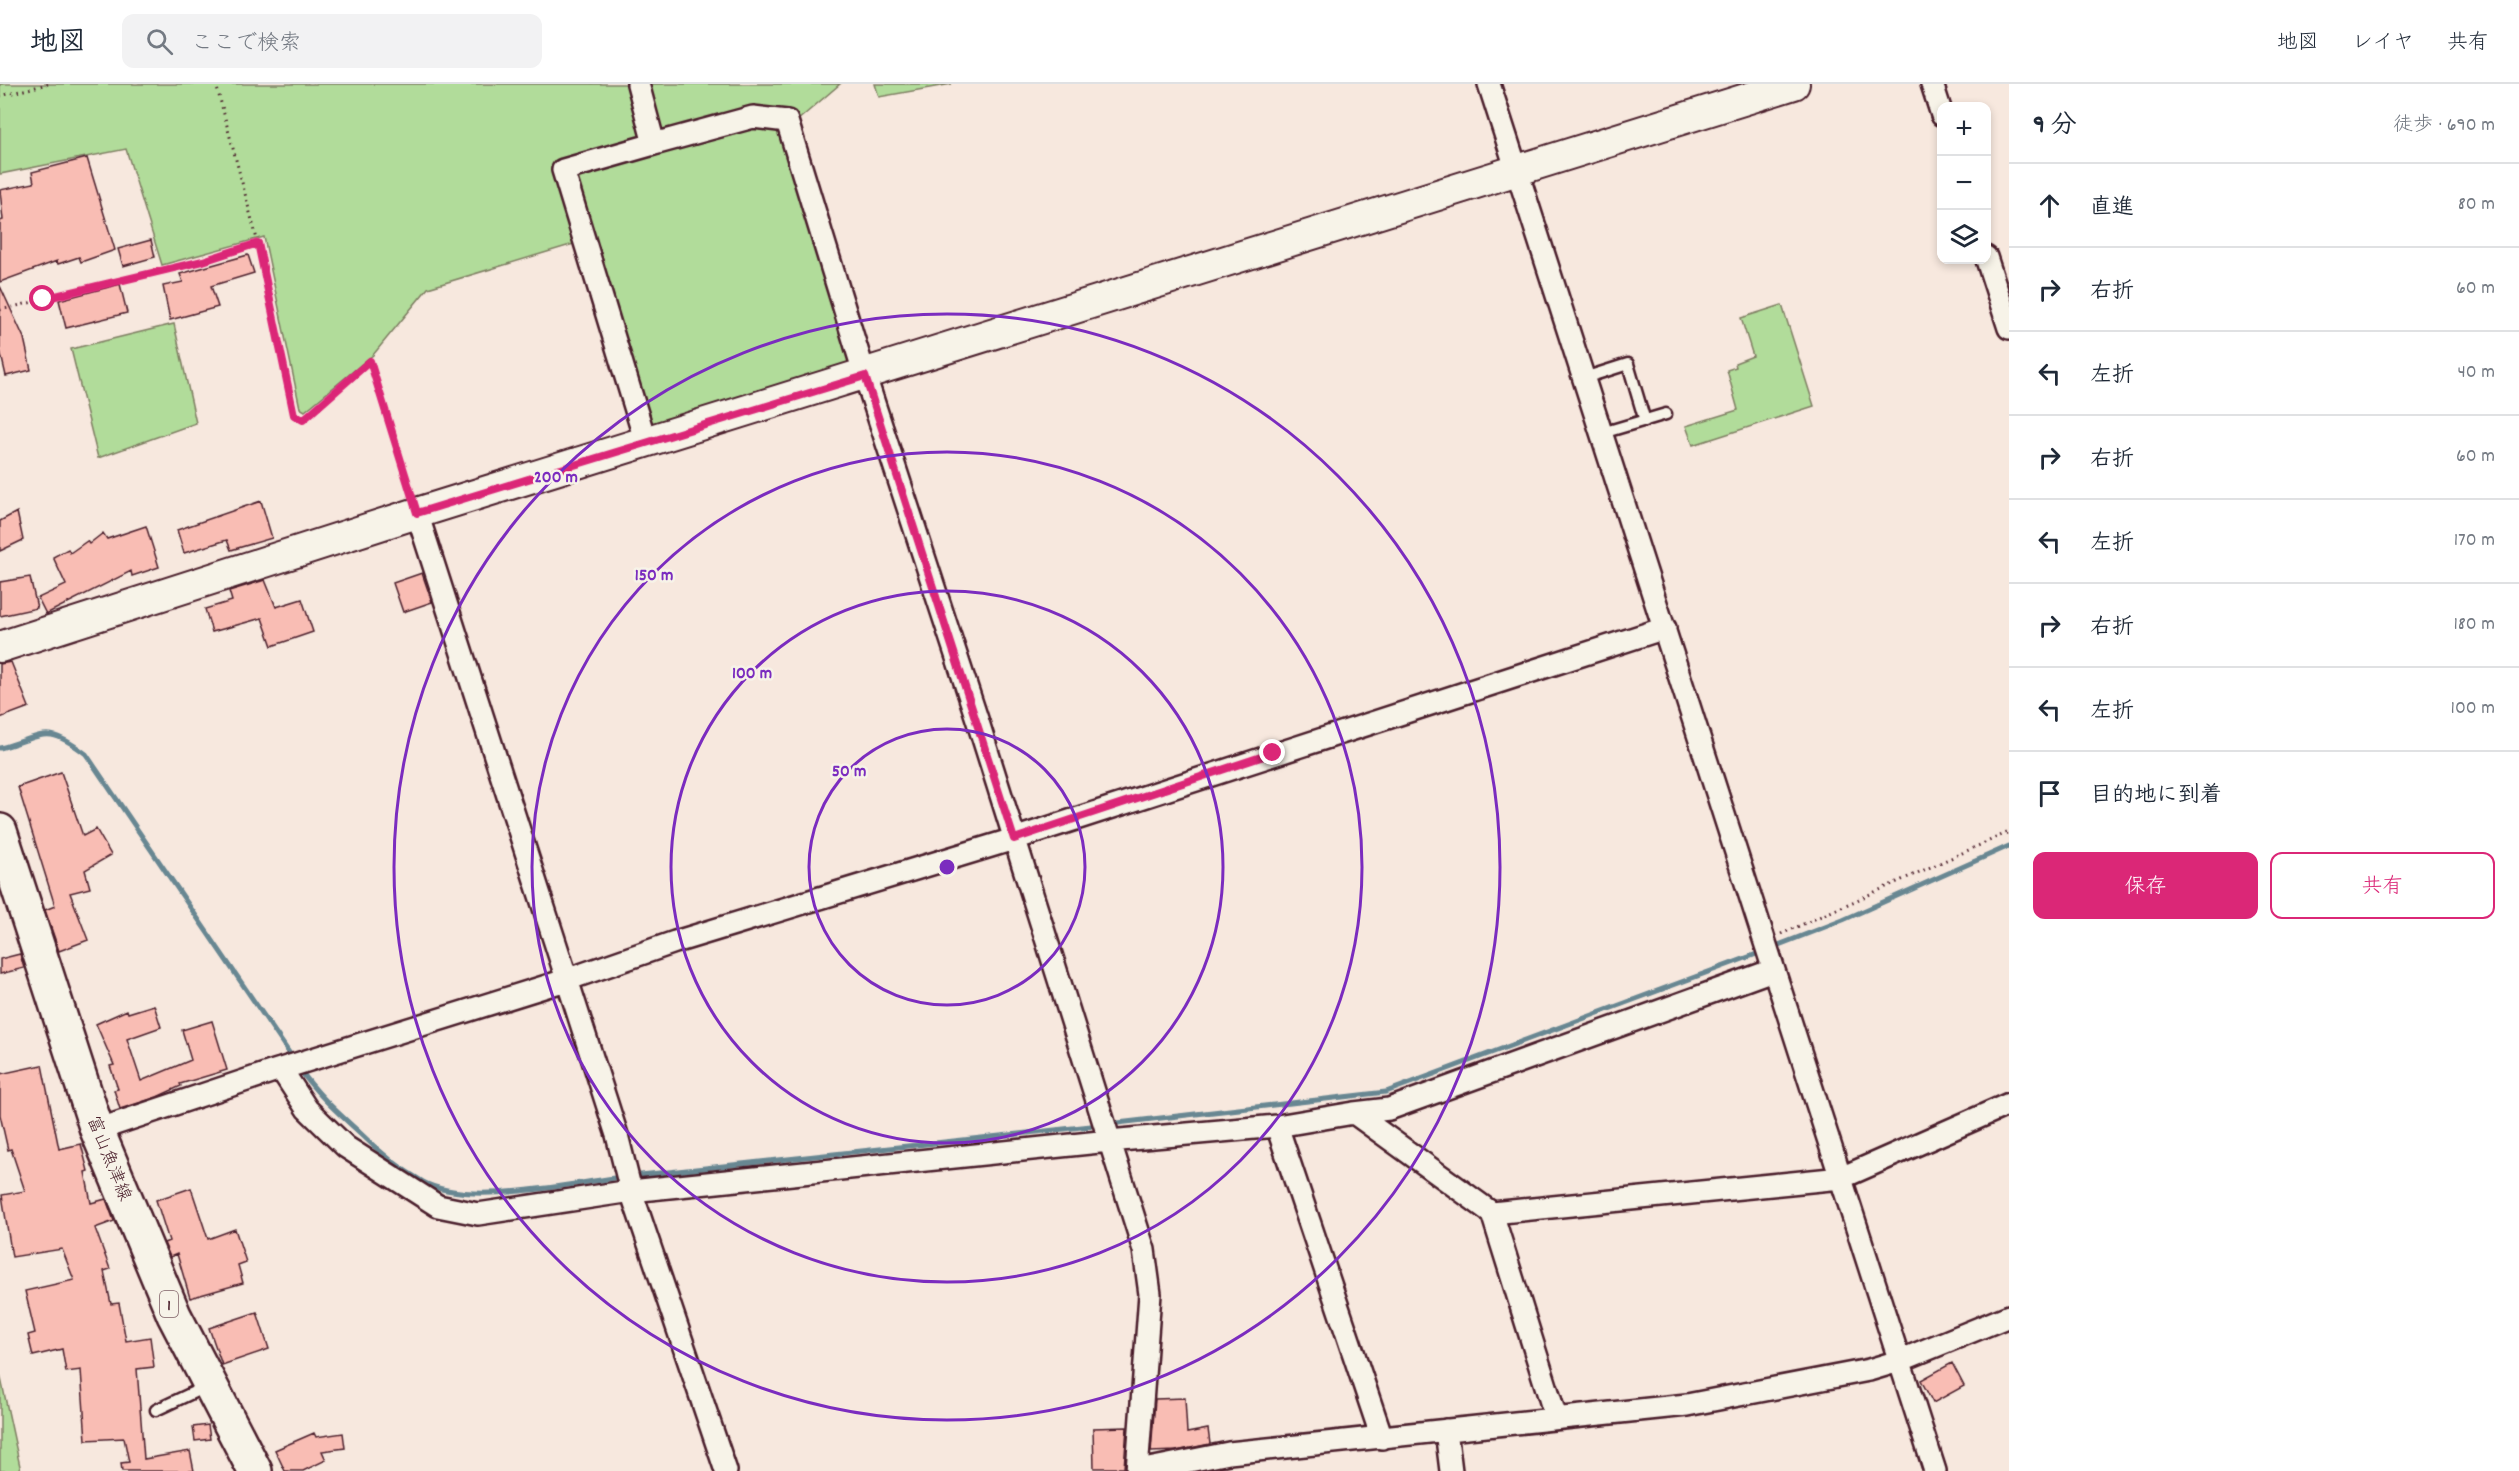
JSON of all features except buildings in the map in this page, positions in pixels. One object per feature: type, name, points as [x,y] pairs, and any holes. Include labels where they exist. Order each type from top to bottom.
[{"type":"main road","name":"富山魚津線","points":[[0,831],[97,1130],[174,1314],[255,1471]]},
{"type":"street","points":[[638,84],[654,144]]},
{"type":"street","points":[[1489,84],[1515,172],[1602,433],[1935,1471]]},
{"type":"street","points":[[0,647],[417,513],[865,376],[1794,84]]},
{"type":"street","points":[[1932,84],[1937,102]]},
{"type":"street","points":[[646,443],[563,170],[753,117],[787,121],[865,376],[1144,1250],[1150,1294],[1138,1471],[1245,1461],[1382,1438],[1446,1430],[1687,1405],[1869,1370],[1899,1361],[2009,1316]]},
{"type":"street","points":[[1988,264],[2009,328]]},
{"type":"street","points":[[417,513],[617,1135],[631,1191],[726,1471]]},
{"type":"street","points":[[97,1130],[281,1069],[566,980],[675,942],[1014,839],[1665,628]]},
{"type":"street","points":[[281,1069],[307,1109],[346,1147],[438,1206],[478,1214],[631,1191],[1109,1141],[1276,1126],[1389,1109],[1773,970]]},
{"type":"street","points":[[1492,1213],[1841,1178],[2009,1104]]},
{"type":"street","points":[[1354,1113],[1492,1213],[1556,1418]]},
{"type":"street","points":[[1276,1126],[1382,1438]]},
{"type":"street","points":[[1446,1430],[1451,1471]]},
{"type":"lane","points":[[1584,378],[1628,364],[1645,421]]},
{"type":"lane","points":[[1602,433],[1666,414]]},
{"type":"lane","points":[[156,1410],[210,1384]]},
{"type":"path","points":[[0,96],[48,84]]},
{"type":"path","points":[[216,84],[258,243],[294,415],[303,420],[370,361],[417,513]]},
{"type":"path","points":[[0,310],[203,261],[258,243]]},
{"type":"path","points":[[1764,941],[2009,832]]},
{"type":"green space","points":[[0,84],[840,84],[797,121],[756,111],[557,166],[577,243],[428,288],[373,355],[305,411],[300,408],[264,237],[162,265],[126,149],[0,174]]},
{"type":"green space","points":[[875,84],[952,84],[879,97]]},
{"type":"green space","points":[[753,124],[782,127],[853,364],[647,426],[572,175]]},
{"type":"green space","points":[[1782,305],[1814,406],[1693,445],[1686,426],[1738,410],[1727,370],[1736,367],[1735,363],[1753,356],[1741,318]]},
{"type":"green space","points":[[174,324],[196,423],[98,458],[71,349]]},
{"type":"green space","points":[[0,1374],[21,1471],[0,1471]]},
{"type":"waterway","points":[[0,748],[36,736],[53,735],[62,738],[86,754],[294,1060]]},
{"type":"waterway","points":[[1771,948],[1843,920],[2009,846]]},
{"type":"waterway","points":[[1109,1124],[1386,1092],[1762,952]]},
{"type":"waterway","points":[[299,1068],[326,1101],[381,1152],[423,1182],[442,1189],[466,1193],[493,1193],[549,1188],[622,1177]]},
{"type":"waterway","points":[[632,1176],[1100,1125]]},
{"type":"route","points":[[43,299],[203,261],[258,243],[294,415],[303,420],[370,361],[417,513],[865,376],[1014,839],[1273,753]]}]
